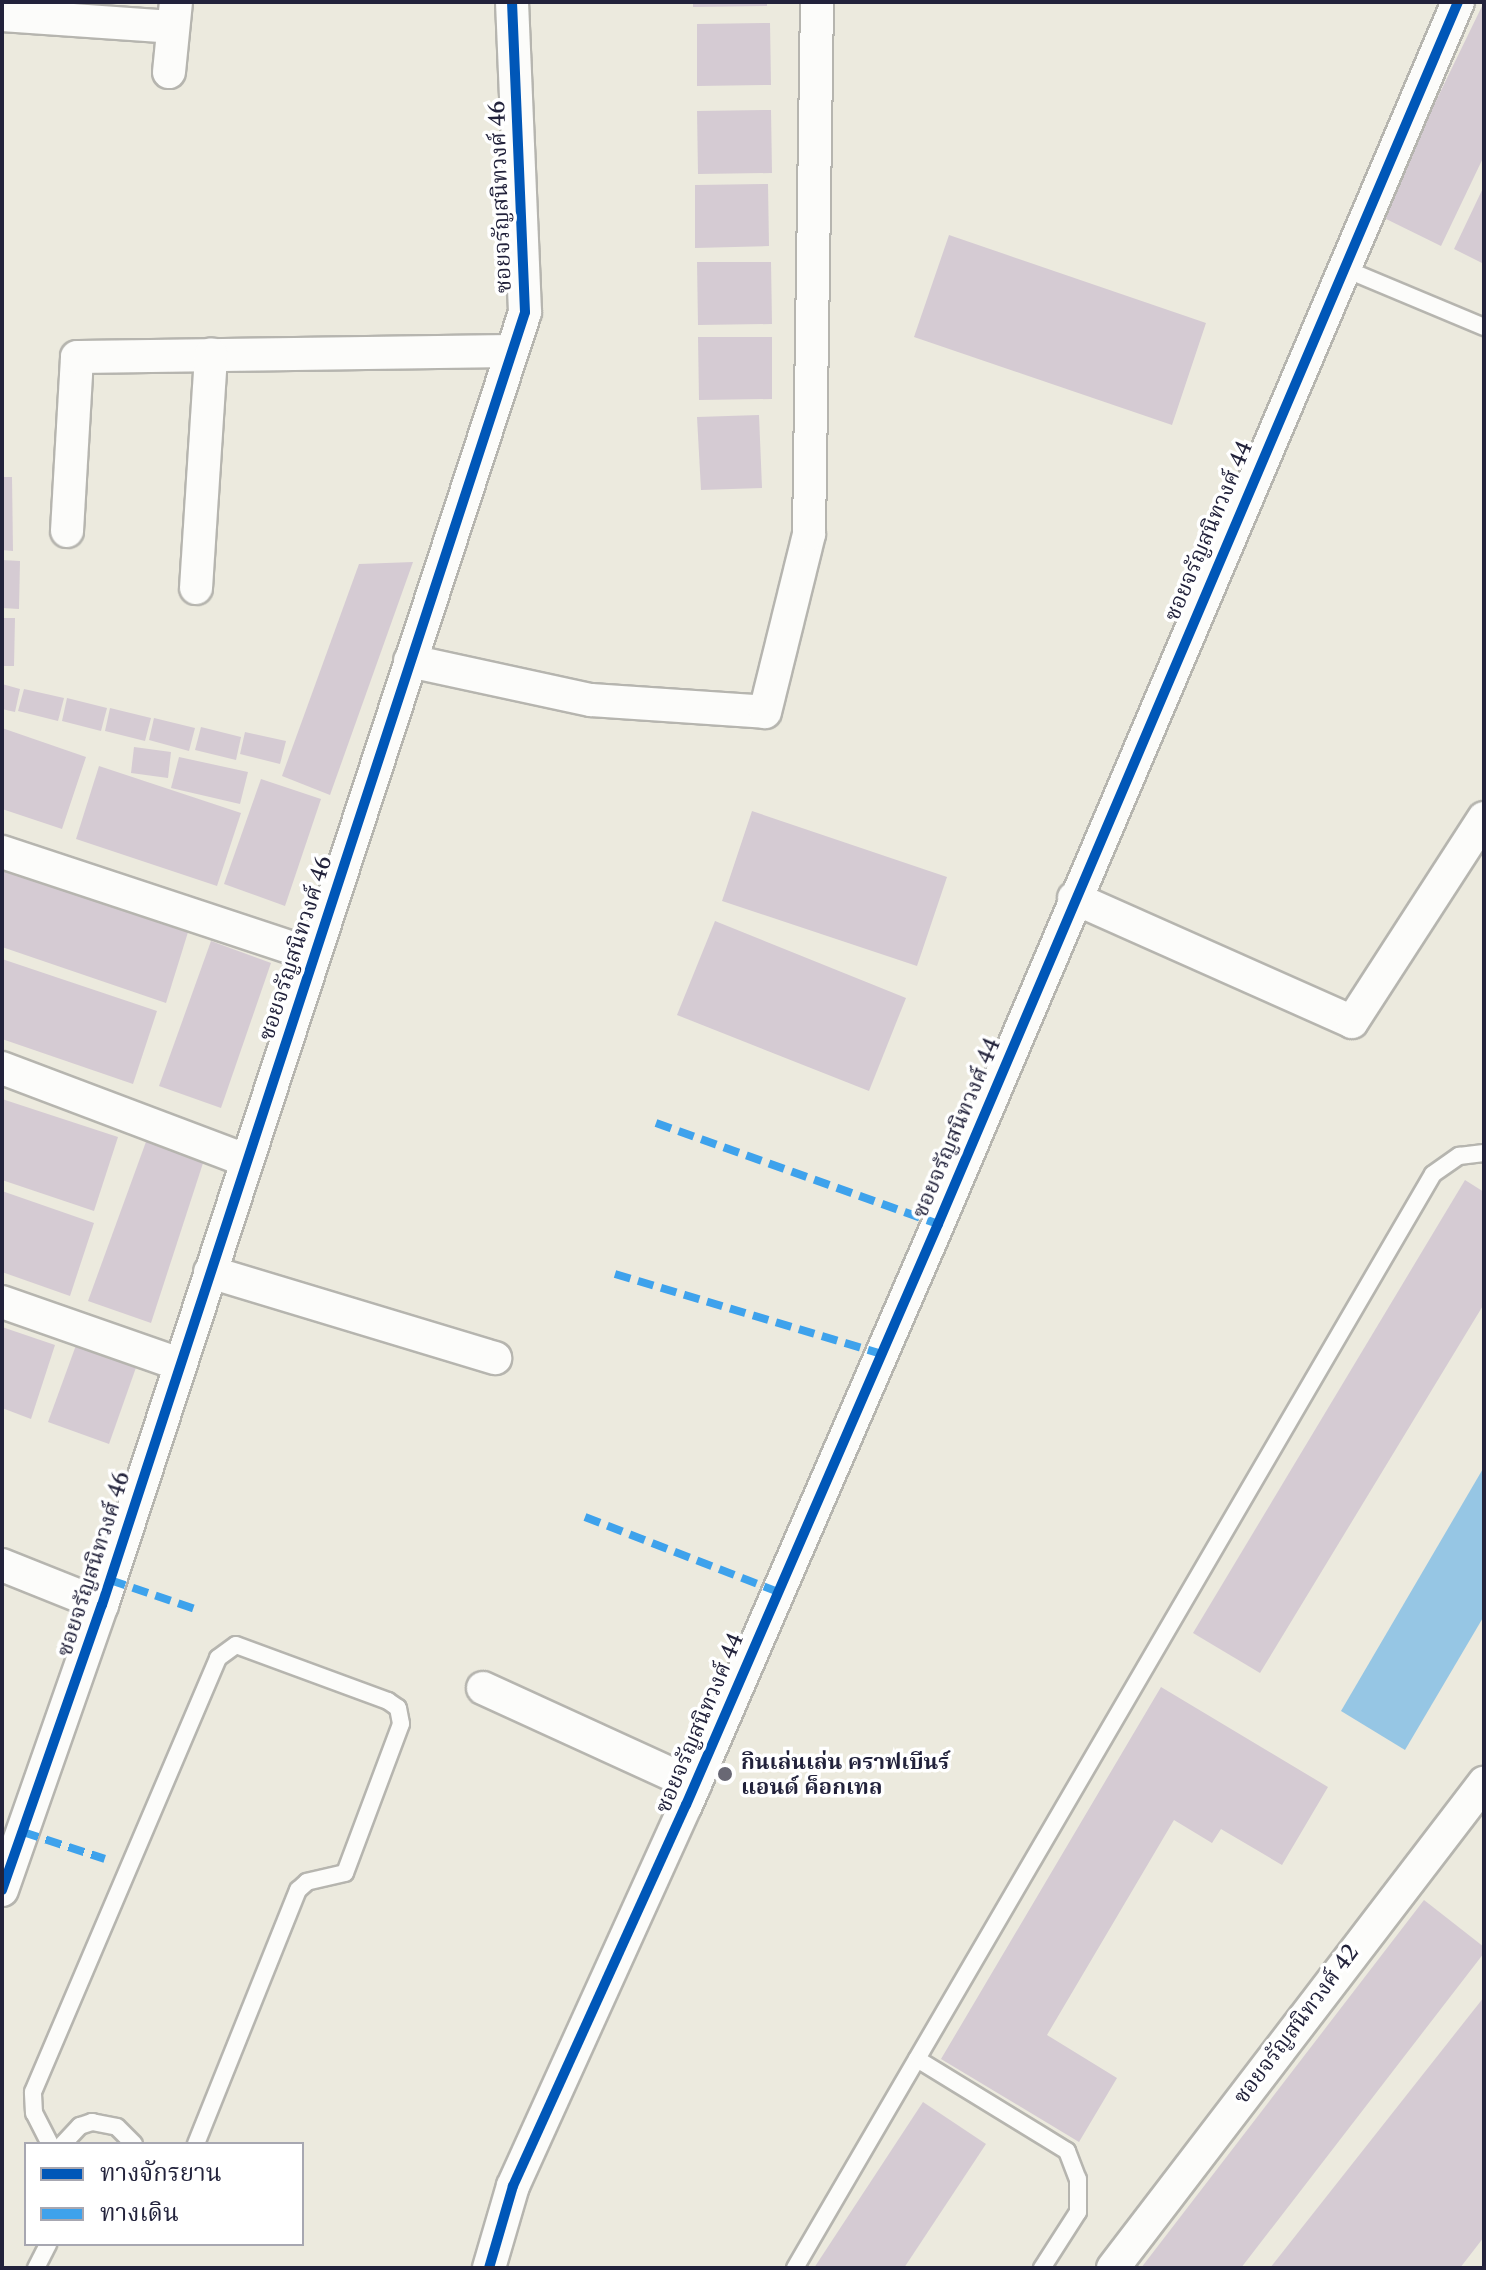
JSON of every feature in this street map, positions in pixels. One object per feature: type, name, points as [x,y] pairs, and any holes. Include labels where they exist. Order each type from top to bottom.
[{"type":"street","name":"ซอยจรัญสนิทวงศ์ 46","points":[[2,1890],[10,1843],[102,1605],[525,312],[512,2]]},
{"type":"street","points":[[410,661],[591,700],[765,712],[809,534],[817,2]]},
{"type":"street","name":"ซอยจรัญสนิทวงศ์ 44","points":[[489,2268],[513,2186],[695,1785],[1458,2]]},
{"type":"street","points":[[2,15],[174,14],[169,72]]},
{"type":"street","points":[[67,531],[77,357],[512,351]]},
{"type":"street","points":[[196,588],[211,354]]},
{"type":"street","points":[[1074,898],[1352,1022],[1484,818]]},
{"type":"street","points":[[2,852],[313,955]]},
{"type":"street","points":[[2,1068],[246,1160]]},
{"type":"street","points":[[210,1272],[495,1358]]},
{"type":"street","points":[[2,1302],[179,1364]]},
{"type":"street","points":[[2,1565],[102,1605]]},
{"type":"street","points":[[483,1688],[695,1785]]},
{"type":"street","name":"ซอยจรัญสนิทวงศ์ 42","points":[[1113,2268],[1484,1783]]},
{"type":"lane","points":[[1343,268],[1484,327]]},
{"type":"lane","points":[[795,2268],[1433,1174],[1459,1156],[1484,1153]]},
{"type":"lane","points":[[49,2142],[34,2113],[33,2092],[218,1658],[236,1645],[388,1701],[398,1708],[401,1724],[345,1873],[307,1882],[298,1890],[197,2142]]},
{"type":"lane","points":[[917,2059],[1067,2151],[1078,2179],[1078,2212],[1042,2268]]},
{"type":"lane","points":[[65,2142],[80,2126],[92,2122],[117,2127],[132,2142]]},
{"type":"lane","points":[[36,2268],[47,2246]]},
{"type":"water","points":[[1484,1467],[1484,1616],[1405,1750],[1341,1711]]},
{"type":"building","points":[[693,2],[767,2],[767,6],[693,7]]},
{"type":"building","points":[[1484,2],[1484,156],[1441,246],[1380,216]]},
{"type":"building","points":[[770,23],[771,85],[697,86],[697,24]]},
{"type":"building","points":[[771,110],[772,173],[698,174],[697,111]]},
{"type":"building","points":[[768,184],[769,246],[695,248],[695,185]]},
{"type":"building","points":[[1484,186],[1484,264],[1454,249]]},
{"type":"building","points":[[949,235],[1206,323],[1172,425],[914,337]]},
{"type":"building","points":[[697,262],[771,262],[772,324],[698,325]]},
{"type":"building","points":[[698,337],[772,337],[772,399],[699,400]]},
{"type":"building","points":[[759,415],[762,488],[701,490],[697,417]]},
{"type":"building","points":[[2,477],[12,477],[13,551],[2,550]]},
{"type":"building","points":[[2,560],[20,561],[19,609],[2,608]]},
{"type":"building","points":[[413,562],[330,795],[282,776],[359,564]]},
{"type":"building","points":[[2,618],[15,618],[14,666],[2,666]]},
{"type":"building","points":[[2,684],[20,689],[15,712],[2,709]]},
{"type":"building","points":[[24,689],[64,698],[58,721],[18,711]]},
{"type":"building","points":[[67,698],[107,708],[101,731],[62,721]]},
{"type":"building","points":[[110,708],[151,718],[145,741],[105,731]]},
{"type":"building","points":[[154,718],[195,728],[189,751],[149,740]]},
{"type":"building","points":[[201,727],[241,737],[236,760],[195,750]]},
{"type":"building","points":[[2,728],[86,757],[62,829],[2,809]]},
{"type":"building","points":[[245,732],[286,741],[280,764],[240,754]]},
{"type":"building","points":[[134,747],[171,752],[168,778],[131,773]]},
{"type":"building","points":[[179,757],[248,772],[240,804],[171,788]]},
{"type":"building","points":[[99,766],[241,813],[217,886],[76,839]]},
{"type":"building","points":[[261,779],[321,799],[285,906],[224,884]]},
{"type":"building","points":[[752,811],[947,877],[917,966],[722,901]]},
{"type":"building","points":[[2,866],[189,929],[166,1003],[2,947]]},
{"type":"building","points":[[715,921],[906,998],[869,1091],[677,1015]]},
{"type":"building","points":[[211,941],[271,963],[221,1108],[159,1086]]},
{"type":"building","points":[[2,959],[157,1011],[133,1084],[2,1039]]},
{"type":"building","points":[[2,1099],[118,1137],[94,1211],[2,1180]]},
{"type":"building","points":[[147,1139],[204,1160],[151,1323],[88,1301]]},
{"type":"building","points":[[1465,1180],[1484,1192],[1484,1304],[1260,1673],[1193,1633]]},
{"type":"building","points":[[2,1191],[94,1223],[70,1296],[2,1272]]},
{"type":"building","points":[[2,1327],[55,1345],[31,1419],[2,1408]]},
{"type":"building","points":[[79,1337],[139,1359],[109,1444],[48,1422]]},
{"type":"building","points":[[1161,1687],[1328,1787],[1282,1865],[1221,1829],[1212,1843],[1174,1820],[1047,2035],[1117,2078],[1079,2142],[941,2059]]},
{"type":"building","points":[[1424,1900],[1484,1947],[1484,1953],[1241,2268],[1141,2268]]},
{"type":"building","points":[[1484,1997],[1484,2237],[1460,2268],[1270,2268]]},
{"type":"building","points":[[923,2102],[986,2144],[904,2268],[814,2268]]},
{"type":"marked path","points":[[656,1123],[938,1224]]},
{"type":"marked path","points":[[615,1274],[882,1354]]},
{"type":"marked path","points":[[585,1517],[778,1592]]},
{"type":"marked path","points":[[110,1580],[201,1611]]},
{"type":"marked path","points":[[23,1832],[105,1859]]},
{"type":"cycle path","points":[[2,1890],[102,1605],[525,312],[512,2]]},
{"type":"cycle path","points":[[489,2268],[513,2186],[686,1805],[938,1224],[1458,2]]},
{"type":"place","name":"กินเล่นเล่น คราฟเบีนร์ แอนด์ ค็อกเทล","points":[[725,1774]]}]
